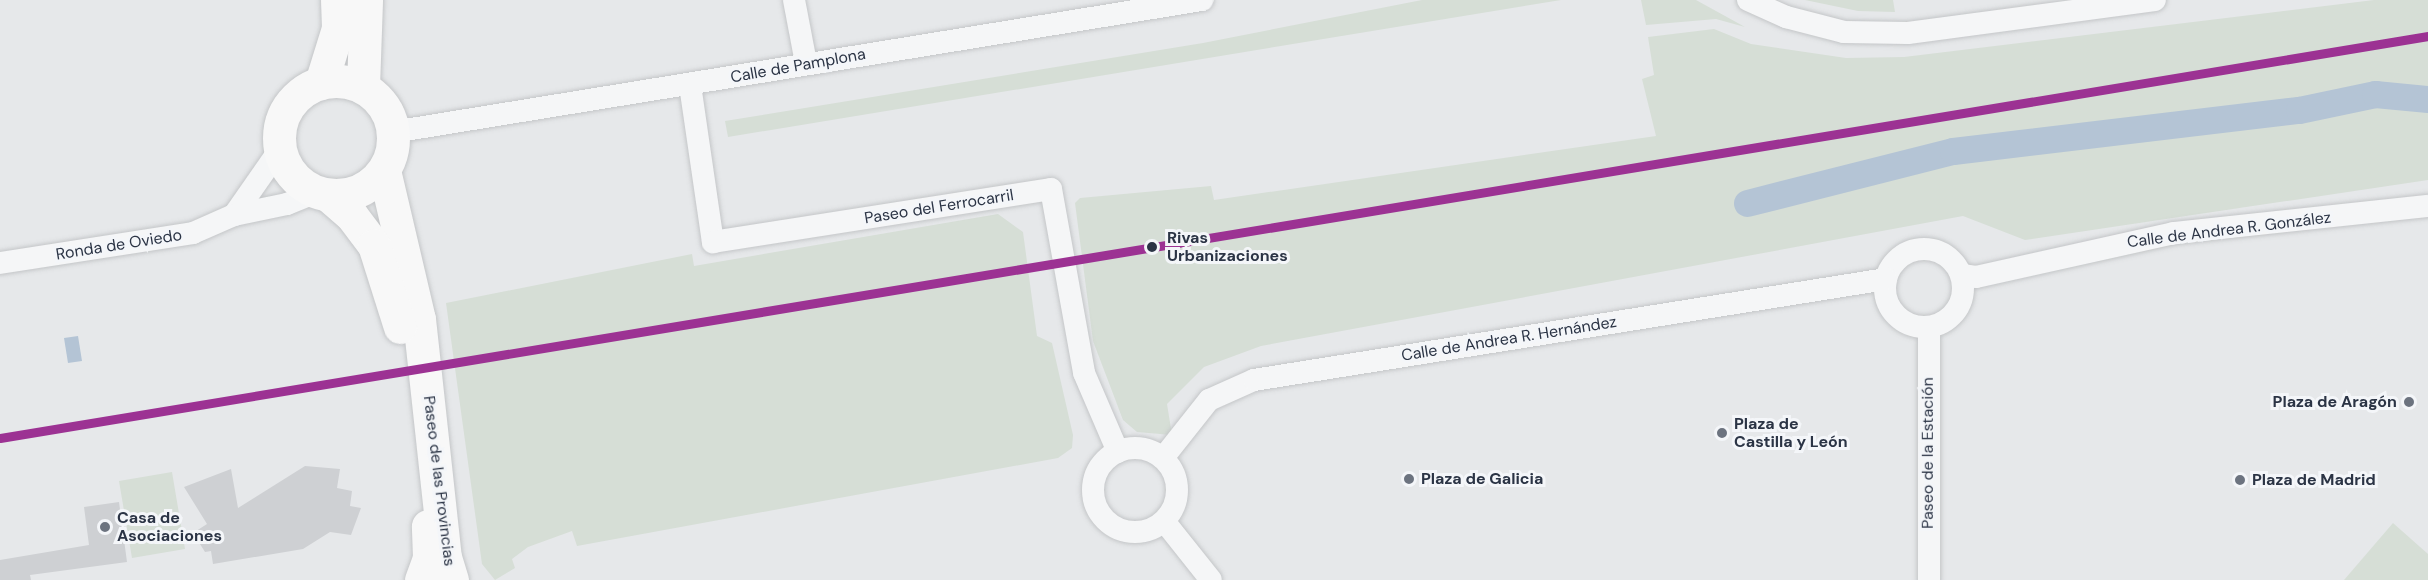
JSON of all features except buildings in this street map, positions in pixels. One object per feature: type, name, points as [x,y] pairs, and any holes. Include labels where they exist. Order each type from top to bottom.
[{"type":"street","points":[[321,83],[338,28],[337,0]]},
{"type":"street","points":[[363,87],[366,0]]},
{"type":"street","points":[[794,0],[806,63]]},
{"type":"street","name":"Calle de Pamplona","points":[[393,132],[1202,0]]},
{"type":"street","points":[[1748,0],[1786,17],[1844,32],[1908,33],[2155,0]]},
{"type":"street","points":[[343,81],[363,87],[378,99],[393,132],[384,170],[370,184],[351,194],[324,193],[302,184],[288,169],[280,149],[280,128],[288,108],[302,92],[321,83],[343,81]]},
{"type":"street","name":"Paseo del Ferrocarril","points":[[690,85],[713,242],[1051,189],[1084,373],[1118,452]]},
{"type":"street","points":[[234,215],[280,149]]},
{"type":"street","name":"Paseo de las Provincias","points":[[384,170],[419,320],[445,557],[452,580]]},
{"type":"street","name":"Paseo de las Provincias","points":[[324,193],[352,216],[374,245],[399,321],[428,494],[429,558],[421,580]]},
{"type":"street","name":"Ronda de Oviedo","points":[[0,263],[193,233],[234,215],[287,204],[324,193]]},
{"type":"street","name":"Calle de Andrea R. González","points":[[1962,275],[1977,277],[2174,233],[2428,206]]},
{"type":"street","points":[[1922,249],[1946,255],[1962,275],[1957,308],[1929,327],[1916,326],[1895,314],[1888,303],[1886,279],[1899,258],[1922,249]]},
{"type":"street","name":"Calle de Andrea R. Hernández","points":[[1163,458],[1209,400],[1254,380],[1886,279]]},
{"type":"street","name":"Paseo de la Estación","points":[[1929,327],[1929,580]]},
{"type":"street","points":[[1141,449],[1163,458],[1172,469],[1177,497],[1164,521],[1153,529],[1127,532],[1110,524],[1097,508],[1096,476],[1118,452],[1141,449]]},
{"type":"street","points":[[1164,521],[1211,580]]},
{"type":"shaded area","points":[[1422,0],[1561,0],[728,137],[725,121],[1203,43]]},
{"type":"shaded area","points":[[1641,0],[1696,0],[1745,27],[1716,19],[1646,25]]},
{"type":"shaded area","points":[[1805,0],[1893,0],[1895,12],[1858,11]]},
{"type":"shaded area","points":[[2374,0],[2428,0],[2428,180],[2025,240],[1963,216],[1261,346],[1204,367],[1167,404],[1172,435],[1137,432],[1123,420],[1093,341],[1075,203],[1080,198],[1211,186],[1214,200],[1656,136],[1642,79],[1654,75],[1648,37],[1714,29],[1751,44],[1846,58],[1904,57]]},
{"type":"shaded area","points":[[998,214],[1023,232],[1037,336],[1052,343],[1073,435],[1072,448],[1058,458],[577,546],[572,531],[528,547],[512,559],[515,568],[495,580],[482,564],[446,303],[692,254],[694,266]]},
{"type":"shaded area","points":[[172,472],[185,549],[132,558],[119,481]]},
{"type":"shaded area","points":[[2393,523],[2428,554],[2428,580],[2344,580]]},
{"type":"water","points":[[78,336],[82,361],[68,363],[64,338]]},
{"type":"waterway","points":[[1747,203],[1953,151],[2299,110],[2375,94],[2428,99]]},
{"type":"transit line","points":[[0,438],[2428,36]]},
{"type":"place","name":"Rivas Urbanizaciones","points":[[1152,247]]},
{"type":"place","name":"Plaza de Aragón","points":[[2409,402]]},
{"type":"place","name":"Plaza de Castilla y León","points":[[1722,433]]},
{"type":"place","name":"Plaza de Galicia","points":[[1409,479]]},
{"type":"place","name":"Plaza de Madrid","points":[[2240,480]]},
{"type":"place","name":"Casa de Asociaciones","points":[[105,527]]}]
